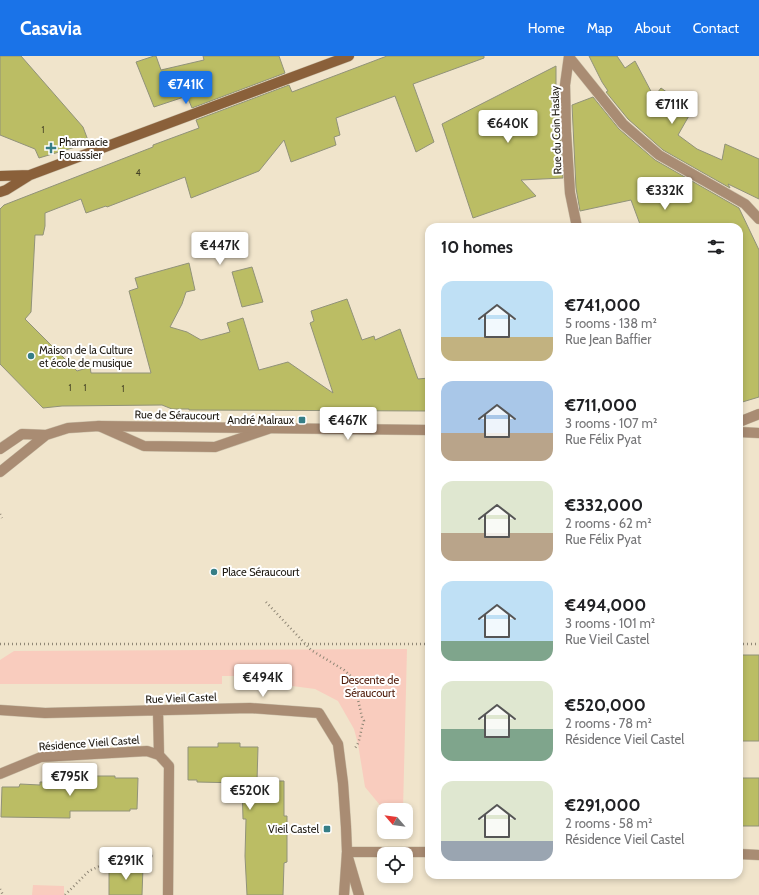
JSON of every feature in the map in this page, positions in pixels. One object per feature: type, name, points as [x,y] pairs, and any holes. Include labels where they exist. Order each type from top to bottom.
[{"type":"main road","points":[[0,192],[30,176],[349,56]]},
{"type":"main road","points":[[0,176],[30,176]]},
{"type":"street","points":[[569,56],[623,124],[659,155],[745,204],[759,219]]},
{"type":"street","name":"Rue du Coin Haslay","points":[[569,56],[565,85],[566,131],[570,193],[577,223]]},
{"type":"street","points":[[743,420],[759,414]]},
{"type":"street","points":[[99,426],[144,446],[215,447],[268,429]]},
{"type":"street","name":"Rue de Séraucourt","points":[[0,449],[22,434],[46,435],[68,428],[99,426],[425,430]]},
{"type":"street","points":[[743,432],[759,433]]},
{"type":"street","name":"Rue de Séraucourt","points":[[0,472],[46,435]]},
{"type":"street","name":"Rue Vieil Castel","points":[[0,710],[44,713],[250,708],[320,713],[338,744],[343,782],[347,852],[344,895]]},
{"type":"street","points":[[158,711],[159,755],[169,766],[168,895]]},
{"type":"street","name":"Résidence Vieil Castel","points":[[0,774],[41,757],[147,751],[159,755]]},
{"type":"street","points":[[359,895],[347,852],[425,852]]},
{"type":"street","points":[[743,854],[759,855]]},
{"type":"path","points":[[0,514],[2,518]]},
{"type":"path","points":[[266,602],[311,650],[344,670],[353,678],[364,721]]},
{"type":"path","points":[[0,644],[425,644]]},
{"type":"path","points":[[743,644],[759,644]]},
{"type":"path","points":[[65,895],[89,871],[117,858],[168,856]]},
{"type":"path","points":[[0,889],[3,895]]},
{"type":"green space","name":"Descente de Séraucourt","points":[[407,649],[403,803],[378,803],[365,787],[354,729],[338,701],[315,689],[277,684],[234,684],[234,676],[222,676],[222,684],[0,684],[0,660],[14,651]]},
{"type":"green space","points":[[33,885],[64,886],[64,895],[32,895]]},
{"type":"building","points":[[0,56],[21,56],[83,127],[89,143],[39,158],[35,149],[0,135]]},
{"type":"building","points":[[156,56],[161,70],[204,60],[203,56],[279,56],[285,73],[192,108],[187,96],[154,107],[136,62]]},
{"type":"building","points":[[387,56],[484,56],[484,58],[413,84],[434,142],[416,152],[395,96],[336,118],[340,135],[334,137],[336,145],[291,162],[284,140],[259,171],[191,198],[185,177],[107,207],[106,206],[86,213],[81,199],[45,213],[43,235],[35,235],[31,312],[25,319],[77,371],[90,367],[91,373],[151,373],[129,291],[138,288],[135,278],[189,263],[195,290],[186,292],[182,304],[170,327],[187,332],[201,340],[230,332],[227,323],[243,318],[259,370],[288,362],[333,393],[310,323],[314,321],[311,311],[347,299],[362,340],[374,336],[375,340],[400,329],[418,379],[425,378],[425,411],[189,410],[172,409],[162,405],[62,406],[43,408],[0,364],[0,209],[4,205],[199,128],[196,120],[289,85],[292,92]]},
{"type":"building","points":[[589,56],[617,56],[625,68],[635,61],[654,97],[661,88],[675,98],[677,96],[694,107],[678,135],[697,149],[722,160],[725,144],[759,159],[759,199],[728,184],[730,188],[663,150],[628,119],[606,92],[608,91]]},
{"type":"building","points":[[556,66],[556,111],[559,110],[563,178],[521,180],[536,196],[473,218],[442,124]]},
{"type":"building","points":[[593,97],[619,129],[655,160],[739,208],[759,250],[759,397],[743,402],[743,223],[640,223],[631,200],[580,211],[576,188],[572,105]]},
{"type":"building","points":[[252,267],[263,302],[242,307],[232,272]]},
{"type":"building","points":[[743,655],[759,655],[759,741],[743,741]]},
{"type":"building","points":[[218,743],[240,743],[240,747],[258,747],[257,781],[284,781],[284,816],[287,816],[287,862],[284,863],[283,895],[247,895],[245,856],[246,819],[243,819],[242,783],[197,782],[197,780],[188,780],[188,747],[218,747]]},
{"type":"building","points":[[88,776],[138,778],[137,809],[130,809],[130,811],[70,811],[70,818],[1,817],[2,787],[19,787],[20,784],[40,785],[40,782],[69,782],[69,778],[87,778]]},
{"type":"building","points":[[743,778],[759,778],[759,826],[743,826]]},
{"type":"building","points":[[109,866],[143,867],[142,895],[109,895]]},
{"type":"place","name":"Pharmacie Fouassier","points":[[51,148]]},
{"type":"place","name":"Maison de la Culture et école de musique","points":[[31,356]]},
{"type":"place","name":"André Malraux","points":[[302,420]]},
{"type":"place","name":"Place Séraucourt","points":[[214,572]]},
{"type":"place","name":"Vieil Castel","points":[[327,829]]}]
